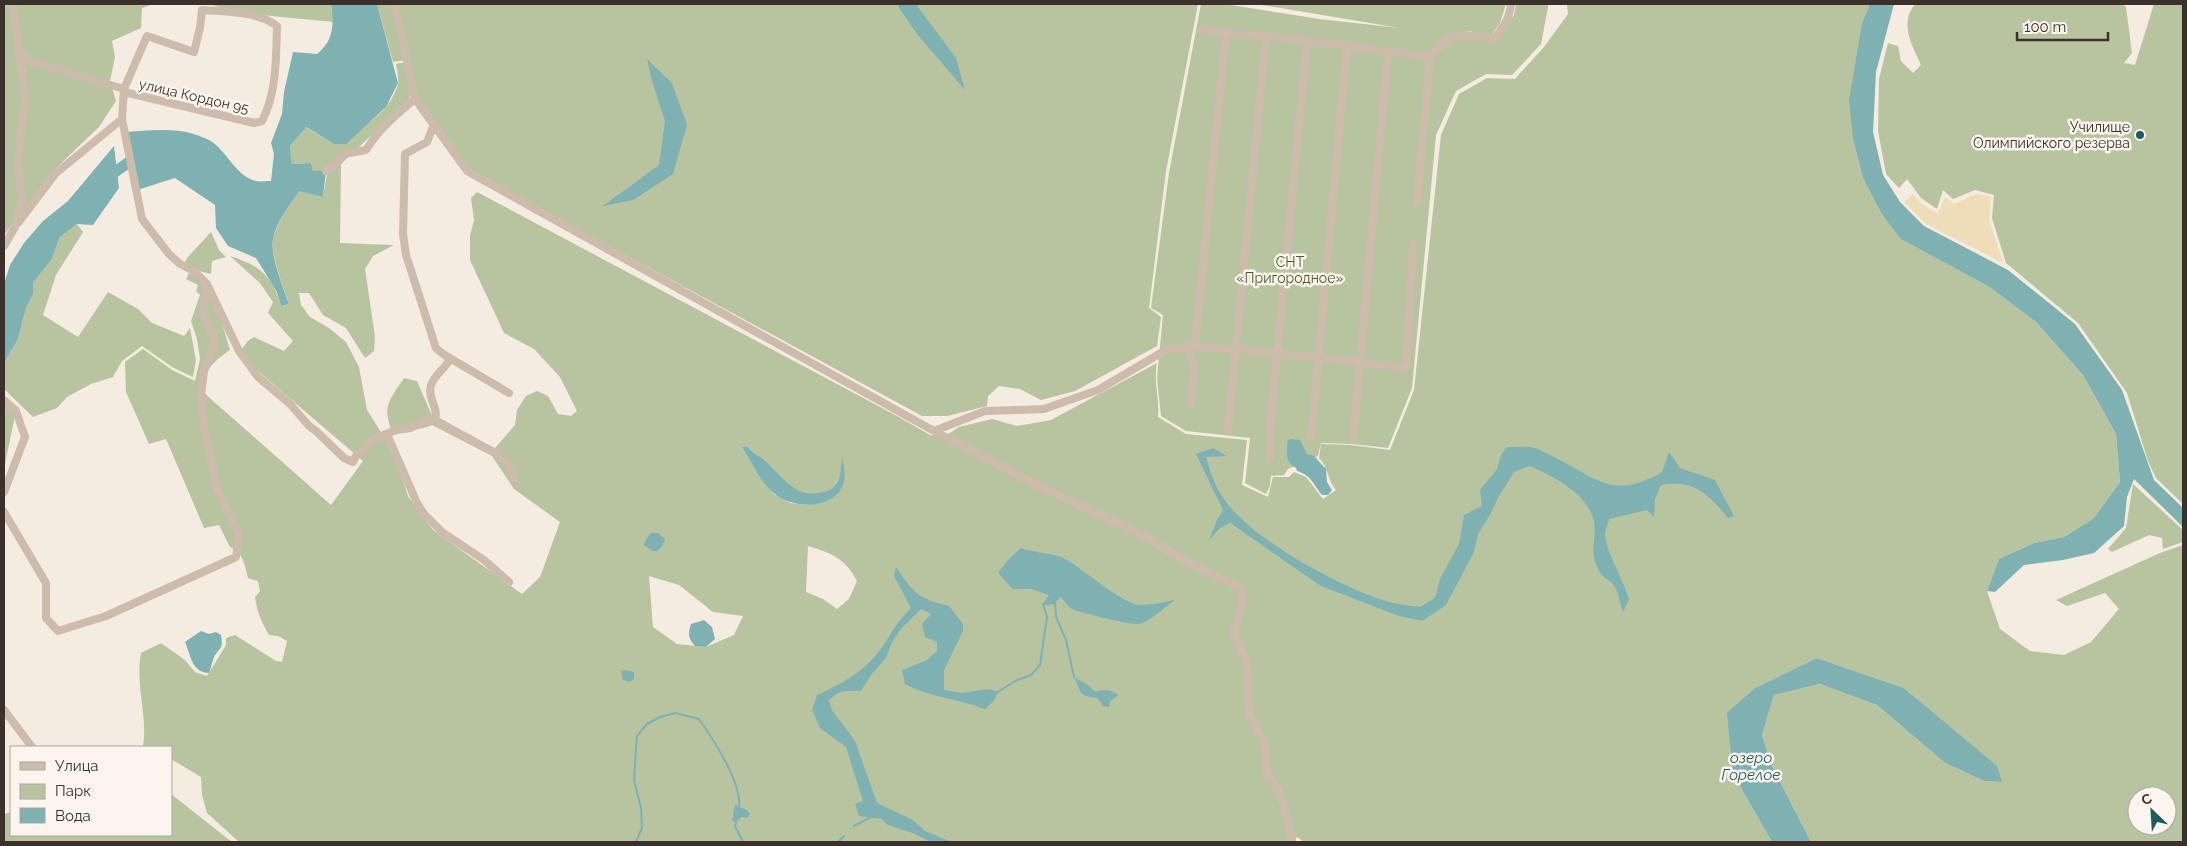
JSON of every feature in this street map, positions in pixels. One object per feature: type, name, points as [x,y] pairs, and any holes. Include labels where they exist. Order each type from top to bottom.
[{"type":"street","points":[[13,4],[25,97],[18,160],[22,202],[15,227]]},
{"type":"street","points":[[395,4],[415,98],[467,171],[934,430],[1039,486],[1142,535],[1192,565],[1240,588],[1243,602],[1234,632],[1247,661],[1249,712],[1265,745],[1267,775],[1278,790],[1287,817],[1292,842]]},
{"type":"street","points":[[1417,202],[1430,57],[1442,43],[1467,33],[1492,40],[1498,35],[1510,13],[1511,4]]},
{"type":"street","name":"улица Кордон 95","points":[[18,52],[30,61],[124,90],[254,123],[262,121],[269,108],[273,85],[276,26],[269,20],[230,12],[202,10],[194,52],[147,36],[124,90],[122,119],[142,219],[169,254],[180,264],[194,271],[207,284],[239,351],[258,377],[344,458],[353,462],[370,442],[387,434]]},
{"type":"street","points":[[1201,30],[1430,57]]},
{"type":"street","points":[[1191,403],[1194,366],[1190,353],[1195,346],[1226,32]]},
{"type":"street","points":[[1228,430],[1266,37]]},
{"type":"street","points":[[1270,458],[1270,429],[1307,42]]},
{"type":"street","points":[[1311,438],[1347,46]]},
{"type":"street","points":[[1353,440],[1388,51]]},
{"type":"street","points":[[326,171],[338,162],[344,154],[366,150],[373,138],[415,98]]},
{"type":"street","points":[[4,246],[15,227],[55,174],[122,119]]},
{"type":"street","points":[[434,124],[427,142],[406,154],[403,234],[406,256],[436,348],[450,359],[509,393]]},
{"type":"street","points":[[934,430],[985,411],[1044,410],[1098,390],[1166,350],[1195,346],[1318,357],[1406,368],[1413,244]]},
{"type":"street","points":[[4,512],[46,583],[46,618],[58,632],[106,616],[236,557],[239,535],[217,488],[204,427],[200,396],[204,371],[215,342],[203,310],[207,284]]},
{"type":"street","points":[[435,420],[437,412],[431,400],[432,384],[436,375],[446,368],[450,359]]},
{"type":"street","points":[[4,400],[16,411],[24,437],[4,492]]},
{"type":"street","points":[[509,582],[484,560],[442,532],[424,514],[417,503],[387,434],[435,420],[508,461],[515,480]]},
{"type":"street","points":[[4,710],[31,746]]},
{"type":"green space","points":[[4,4],[153,4],[142,8],[141,28],[112,41],[115,57],[110,81],[116,101],[99,127],[53,171],[4,235]]},
{"type":"green space","points":[[208,4],[331,4],[333,22],[254,14]]},
{"type":"green space","points":[[377,4],[1198,4],[1166,171],[1149,308],[1161,317],[1157,346],[1075,391],[1041,400],[1020,389],[999,386],[988,396],[987,406],[947,416],[922,416],[469,170],[418,98],[407,60],[393,62]]},
{"type":"green space","name":"СНТ «Пригородное»","points":[[1201,4],[1224,4],[1319,19],[1400,28],[1256,4],[1506,4],[1500,23],[1490,37],[1470,31],[1459,34],[1495,42],[1514,15],[1516,4],[1548,4],[1541,44],[1512,75],[1486,74],[1456,91],[1436,135],[1412,388],[1388,448],[1321,443],[1318,456],[1288,469],[1284,475],[1271,476],[1270,486],[1266,494],[1245,483],[1250,438],[1186,431],[1161,416],[1157,378],[1163,315],[1151,308],[1169,173]]},
{"type":"green space","points":[[1567,4],[1870,4],[1862,23],[1853,139],[1863,178],[1881,213],[1902,239],[1988,286],[2036,322],[2083,375],[2116,434],[2120,482],[2094,518],[2064,537],[2034,543],[1999,559],[1987,591],[2000,629],[2030,651],[2064,655],[2091,642],[2119,609],[2105,593],[2067,606],[2056,600],[2160,553],[2183,545],[2183,842],[1811,842],[1772,766],[1762,735],[1774,695],[1820,684],[1877,705],[1945,763],[1984,781],[2001,782],[1996,766],[1904,688],[1817,658],[1755,688],[1733,774],[1772,842],[1304,842],[1297,837],[1294,842],[239,842],[207,813],[202,795],[201,777],[172,760],[172,746],[143,746],[144,724],[139,677],[141,653],[161,643],[185,660],[195,672],[207,676],[226,645],[226,638],[235,635],[276,661],[282,662],[287,641],[278,636],[269,635],[260,617],[256,602],[255,597],[260,591],[258,581],[248,578],[241,556],[230,547],[219,525],[204,528],[166,439],[149,444],[126,392],[125,362],[143,349],[172,370],[195,381],[200,359],[197,339],[191,321],[200,295],[196,291],[198,285],[186,279],[189,273],[182,269],[187,258],[211,232],[219,250],[226,257],[212,261],[211,274],[199,271],[198,277],[213,302],[230,350],[210,368],[205,379],[204,393],[331,505],[363,461],[252,366],[241,350],[254,337],[284,351],[293,341],[268,313],[273,302],[260,283],[230,256],[257,268],[269,279],[281,306],[289,304],[275,262],[273,239],[281,220],[299,190],[323,197],[327,174],[313,171],[311,163],[292,164],[290,146],[305,127],[334,144],[363,127],[381,112],[394,95],[398,84],[396,64],[404,62],[411,91],[409,100],[341,164],[340,243],[394,245],[373,256],[365,269],[375,337],[374,351],[365,358],[346,328],[323,315],[309,293],[299,293],[301,305],[310,317],[329,328],[346,342],[359,367],[367,410],[381,432],[390,440],[408,496],[433,530],[522,594],[540,577],[560,522],[514,489],[492,456],[432,425],[394,435],[387,411],[390,399],[404,378],[417,381],[433,418],[462,434],[495,448],[515,425],[517,410],[526,396],[537,391],[548,396],[558,414],[571,416],[577,411],[560,377],[534,349],[504,333],[470,260],[470,236],[474,220],[471,198],[477,192],[930,435],[945,436],[959,427],[992,419],[1017,426],[1051,420],[1157,363],[1158,417],[1186,434],[1247,440],[1242,485],[1268,497],[1273,477],[1289,477],[1294,472],[1306,477],[1323,499],[1336,490],[1325,466],[1319,458],[1321,444],[1351,445],[1390,450],[1414,390],[1441,135],[1459,94],[1487,78],[1515,79],[1544,47],[1568,14]],"holes":[[[747,446],[792,486],[806,493],[814,494],[822,493],[834,486],[841,472],[842,460],[843,484],[807,505],[791,503],[774,494],[756,471],[742,447]],[[808,546],[824,551],[848,567],[857,581],[849,599],[837,609],[823,599],[806,592]],[[649,576],[679,585],[713,612],[743,616],[734,635],[706,647],[677,644],[653,627]]]},
{"type":"green space","points":[[1915,4],[2123,4],[2126,7],[2132,53],[2124,63],[2135,65],[2154,4],[2183,4],[2183,504],[2156,478],[2148,461],[2127,393],[2078,323],[2006,263],[1992,218],[1994,195],[1975,190],[1953,199],[1943,190],[1937,209],[1921,198],[1907,179],[1899,188],[1886,174],[1878,131],[1879,79],[1888,43],[1898,46],[1901,61],[1913,73],[1921,65],[1907,27],[1910,12]]},
{"type":"green space","points":[[77,224],[83,232],[56,275],[43,315],[78,337],[108,292],[138,309],[152,323],[184,336],[190,328],[196,360],[193,377],[172,367],[142,346],[122,361],[113,377],[91,384],[67,397],[57,408],[33,417],[4,389],[4,363],[18,339],[26,308],[33,294],[33,283],[52,259],[60,237]]},
{"type":"green space","points":[[4,400],[16,411],[4,469]]},
{"type":"green space","points":[[2133,484],[2183,530],[2183,542],[2163,549],[2162,538],[2149,535],[2112,552],[2108,549],[2126,528]]},
{"type":"green space","points":[[172,795],[232,842],[5,842],[4,814],[10,812],[10,836],[172,836]]},
{"type":"sand","points":[[1913,194],[1920,203],[1938,214],[1945,197],[1954,204],[1976,194],[1991,197],[1989,220],[2003,262],[1926,224],[1904,202]]},
{"type":"water","points":[[331,4],[377,4],[398,83],[386,107],[346,144],[334,144],[306,127],[290,146],[292,164],[311,163],[313,171],[326,171],[323,197],[299,191],[277,226],[273,239],[273,254],[289,304],[281,306],[277,292],[256,258],[228,246],[216,228],[215,205],[175,178],[137,190],[125,132],[168,130],[199,136],[215,144],[242,174],[258,181],[271,181],[274,154],[271,143],[282,114],[284,92],[293,52],[317,54],[323,49],[332,32]]},
{"type":"water","points":[[899,4],[917,4],[956,58],[965,90],[917,34],[899,8]]},
{"type":"water","points":[[1870,4],[1894,4],[1876,72],[1873,132],[1883,175],[1900,202],[1924,226],[2008,270],[2075,324],[2122,390],[2154,480],[2183,508],[2183,527],[2134,479],[2127,497],[2124,526],[2094,553],[2063,560],[2024,565],[1995,592],[1987,591],[1999,559],[2034,543],[2064,537],[2094,518],[2120,482],[2116,434],[2083,375],[2036,322],[1988,286],[1901,239],[1881,213],[1863,178],[1853,139],[1849,100],[1862,23]]},
{"type":"water","points":[[647,59],[672,83],[687,125],[673,174],[633,200],[603,206],[659,165],[665,121]]},
{"type":"water","points":[[114,146],[119,188],[93,225],[77,224],[60,237],[52,259],[33,283],[33,294],[26,308],[18,339],[4,363],[4,284],[10,265],[24,243],[43,221],[68,201]]},
{"type":"water","points":[[1288,440],[1300,440],[1307,454],[1314,456],[1326,469],[1327,482],[1332,490],[1328,495],[1322,495],[1309,477],[1297,471],[1288,460]]},
{"type":"water","points":[[747,446],[792,486],[806,493],[814,494],[830,490],[834,487],[839,478],[842,457],[845,475],[843,485],[831,499],[822,503],[802,504],[783,499],[775,494],[761,478],[742,447]]},
{"type":"water","points":[[1507,447],[1532,447],[1593,478],[1617,485],[1630,485],[1645,481],[1662,472],[1669,452],[1680,468],[1715,480],[1734,516],[1728,518],[1707,495],[1699,490],[1683,484],[1673,484],[1661,485],[1655,499],[1654,517],[1647,510],[1609,519],[1605,533],[1606,542],[1629,599],[1623,612],[1615,587],[1600,573],[1594,558],[1595,532],[1591,512],[1585,503],[1568,487],[1530,466],[1514,472],[1499,496],[1478,534],[1474,552],[1446,605],[1422,621],[1399,616],[1321,586],[1230,523],[1219,529],[1209,540],[1223,510],[1196,454],[1213,448],[1227,456],[1206,457],[1217,487],[1234,512],[1251,527],[1294,558],[1363,593],[1382,600],[1420,607],[1435,598],[1440,579],[1459,544],[1464,515],[1482,506],[1480,490],[1497,469],[1501,455]]},
{"type":"water","points":[[651,533],[658,533],[665,539],[662,547],[657,551],[652,551],[644,545]]},
{"type":"water","points":[[1021,548],[1064,558],[1114,593],[1133,603],[1140,605],[1175,600],[1139,624],[1117,621],[1076,611],[1061,597],[1055,603],[1043,604],[1049,595],[1031,589],[1013,589],[998,573]]},
{"type":"water","points":[[896,567],[912,589],[923,597],[949,606],[963,624],[963,631],[944,670],[944,690],[961,693],[989,689],[998,692],[994,701],[985,709],[924,692],[905,684],[902,670],[927,660],[937,651],[937,642],[925,637],[922,624],[931,614],[921,609],[901,629],[892,642],[886,658],[871,675],[861,691],[839,693],[829,701],[832,710],[855,741],[877,803],[913,820],[925,831],[952,842],[931,842],[913,833],[888,825],[881,819],[859,816],[855,804],[863,801],[846,747],[820,728],[812,710],[817,695],[850,678],[871,661],[911,608],[894,576]]},
{"type":"water","points":[[704,620],[712,627],[715,639],[706,647],[695,646],[689,636],[691,624]]},
{"type":"water","points":[[201,631],[209,634],[216,632],[221,635],[222,646],[214,657],[209,673],[198,670],[192,662],[185,642]]},
{"type":"water","name":"озеро Горелое","points":[[1817,658],[1904,688],[1997,766],[2002,782],[1984,781],[1945,763],[1877,705],[1820,684],[1774,695],[1762,735],[1772,766],[1811,842],[1772,842],[1733,774],[1727,713],[1755,688]]},
{"type":"water","points":[[621,671],[634,672],[634,678],[630,682],[623,680]]},
{"type":"water","points":[[1074,677],[1096,692],[1107,690],[1118,695],[1110,701],[1109,707],[1103,706],[1097,698],[1086,696],[1081,692]]},
{"type":"water","points":[[735,805],[747,810],[750,814],[747,818],[741,817],[736,823],[732,820]]},
{"type":"waterway","points":[[105,179],[139,155]]},
{"type":"waterway","points":[[998,692],[1015,681],[1031,675],[1040,665],[1047,617],[1043,604],[1055,603],[1056,617],[1066,640],[1074,677]]},
{"type":"waterway","points":[[636,842],[642,828],[641,808],[634,780],[637,736],[647,724],[660,717],[675,713],[699,719],[719,749],[731,773],[739,797],[739,807]]},
{"type":"waterway","points":[[854,826],[871,817]]},
{"type":"waterway","points":[[736,822],[735,826],[743,842]]},
{"type":"waterway","points":[[838,842],[844,836]]},
{"type":"place","name":"Училище Олимпийского резерва","points":[[2140,135]]}]
